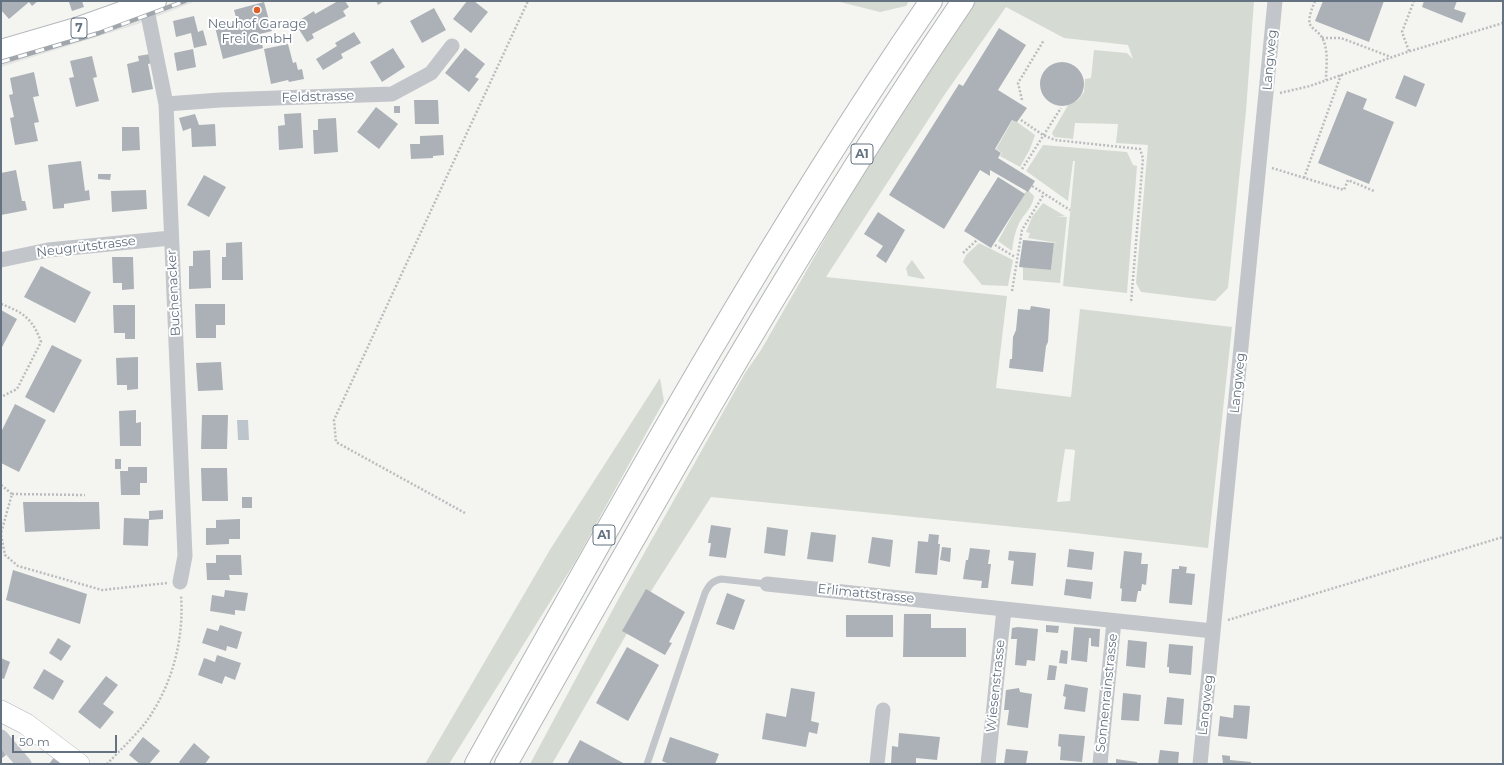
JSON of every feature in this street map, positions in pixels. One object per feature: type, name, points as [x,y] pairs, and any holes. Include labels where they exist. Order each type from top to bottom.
[{"type":"main road","name":"A1","points":[[476,764],[624,500],[736,308],[818,174],[931,1]]},
{"type":"main road","name":"A1","points":[[506,764],[646,516],[765,310],[865,149],[963,1]]},
{"type":"main road","name":"7","points":[[1,51],[76,29],[151,3]]},
{"type":"street","name":"Langweg","points":[[1200,764],[1267,96],[1275,1]]},
{"type":"street","name":"Buchenacker","points":[[151,3],[166,104],[185,556],[180,582]]},
{"type":"street","name":"Feldstrasse","points":[[166,104],[220,100],[392,94],[431,73],[452,46]]},
{"type":"street","name":"Neugrütstrasse","points":[[1,260],[48,250],[171,238]]},
{"type":"street","name":"Erlimattstrasse","points":[[767,584],[1114,621],[1213,626]]},
{"type":"street","name":"Wiesenstrasse","points":[[988,764],[1004,609]]},
{"type":"street","name":"Sonnenrainstrasse","points":[[1100,764],[1114,621]]},
{"type":"street","points":[[1,710],[26,724],[79,764]]},
{"type":"street","points":[[877,764],[883,710]]},
{"type":"street","points":[[1,737],[24,764]]},
{"type":"lane","name":"Erlimattstrasse","points":[[647,764],[709,584],[714,580],[721,579],[767,584]]},
{"type":"path","points":[[465,513],[336,442],[334,420],[528,1]]},
{"type":"path","points":[[1314,1],[1308,18],[1311,27],[1322,38],[1326,48],[1326,80]]},
{"type":"path","points":[[1409,52],[1402,32],[1414,1]]},
{"type":"path","points":[[1267,96],[1310,86],[1392,57],[1503,23]]},
{"type":"path","points":[[1322,38],[1341,38],[1392,57]]},
{"type":"path","points":[[1022,100],[1018,83],[1044,40]]},
{"type":"path","points":[[1304,178],[1342,75]]},
{"type":"path","points":[[1022,169],[1061,108]]},
{"type":"path","points":[[1021,120],[1043,136],[1055,140],[1140,149],[1143,158],[1130,304]]},
{"type":"path","points":[[1260,164],[1344,190],[1348,180],[1374,190]]},
{"type":"path","points":[[1032,186],[1070,210]]},
{"type":"path","points":[[1012,292],[1022,230],[1044,194]]},
{"type":"path","points":[[963,253],[977,240]]},
{"type":"path","points":[[995,245],[1016,257]]},
{"type":"path","points":[[1,304],[22,313],[35,326],[41,342],[18,389],[1,397]]},
{"type":"path","points":[[1,485],[12,494],[85,496]]},
{"type":"path","points":[[5,555],[1,534],[12,494]]},
{"type":"path","points":[[1213,626],[1503,536]]},
{"type":"path","points":[[1,554],[5,555],[18,566],[102,590],[180,582],[182,615],[174,666],[152,714],[107,764]]},
{"type":"shaded area","points":[[177,1],[196,1],[138,24],[1,67],[1,58],[101,29]]},
{"type":"shaded area","points":[[836,1],[909,1],[906,6],[880,12]]},
{"type":"shaded area","points":[[975,1],[1254,1],[1246,111],[1228,288],[1215,301],[1141,292],[1136,283],[1148,145],[1116,143],[1118,124],[1075,123],[1073,139],[1054,137],[1052,133],[1068,105],[1078,100],[1084,92],[1085,79],[1091,78],[1094,50],[1127,53],[1133,59],[1128,45],[1064,38],[1006,7],[945,94],[826,277],[1007,296],[996,388],[1071,397],[1080,309],[1232,327],[1208,548],[1066,532],[711,497],[653,588],[552,764],[530,764],[619,598],[745,373],[761,350],[881,141]],"holes":[[[1065,449],[1075,450],[1070,501],[1057,502]]]},
{"type":"shaded area","points":[[1013,119],[1035,135],[1030,149],[1020,167],[1000,156],[1002,153],[996,149]]},
{"type":"shaded area","points":[[1043,145],[1127,152],[1133,165],[1137,166],[1127,293],[1063,286],[1075,161],[1073,161],[1068,201],[1026,171]]},
{"type":"shaded area","points":[[1027,189],[1034,196],[1030,207],[1018,226],[1014,237],[1012,251],[998,241]]},
{"type":"shaded area","points":[[1043,203],[1065,216],[1055,216],[1067,217],[1060,283],[1023,280],[1023,267],[1051,270],[1054,243],[1057,243],[1028,238],[1030,233],[1026,232],[1032,217]]},
{"type":"shaded area","points":[[979,243],[1013,260],[1008,286],[982,285],[963,262],[966,255]]},
{"type":"shaded area","points":[[912,260],[925,278],[923,279],[908,276],[906,268]]},
{"type":"shaded area","points":[[660,378],[664,401],[575,562],[449,764],[425,764],[551,548]]},
{"type":"shaded area","points":[[237,420],[248,420],[249,440],[238,440]]},
{"type":"building","points":[[1,1],[38,1],[32,6],[29,2],[9,19],[1,10]]},
{"type":"building","points":[[82,1],[84,7],[72,11],[69,2]]},
{"type":"building","points":[[338,1],[345,1],[349,7],[343,11],[346,16],[312,34],[314,38],[307,42],[295,23],[314,11],[315,14]]},
{"type":"building","points":[[376,1],[384,1],[378,5]]},
{"type":"building","points":[[467,1],[474,1],[488,12],[471,33],[453,19]]},
{"type":"building","points":[[1323,1],[1384,1],[1369,42],[1315,21]]},
{"type":"building","points":[[1424,1],[1457,1],[1454,9],[1466,13],[1462,23],[1422,7]]},
{"type":"building","points":[[264,2],[272,31],[260,34],[263,48],[223,59],[215,27],[237,21],[234,10]]},
{"type":"building","points":[[434,8],[446,30],[422,43],[410,21]]},
{"type":"building","points":[[194,16],[198,32],[203,30],[207,45],[194,48],[191,33],[176,37],[173,21]]},
{"type":"building","points":[[999,28],[1026,45],[998,90],[1027,108],[1017,122],[1012,120],[995,149],[1001,153],[998,158],[1035,181],[1028,192],[990,170],[990,176],[980,170],[944,229],[889,195],[959,84],[963,86]]},
{"type":"building","points":[[354,32],[361,43],[341,54],[343,58],[323,70],[316,59],[337,46],[335,43]]},
{"type":"building","points":[[288,44],[293,63],[296,62],[298,70],[302,69],[304,79],[289,82],[288,80],[271,84],[264,49]]},
{"type":"building","points":[[393,48],[405,67],[382,82],[370,62]]},
{"type":"building","points":[[465,48],[485,64],[475,77],[479,79],[469,92],[445,73]]},
{"type":"building","points":[[193,49],[196,67],[177,71],[174,53]]},
{"type":"building","points":[[150,54],[152,63],[148,64],[153,89],[132,93],[127,64],[139,61],[138,56]]},
{"type":"building","points":[[92,56],[97,77],[93,78],[99,101],[76,107],[69,78],[74,77],[70,61]]},
{"type":"building","points":[[1058,62],[1066,62],[1071,63],[1078,68],[1083,75],[1083,93],[1078,100],[1071,105],[1058,106],[1050,103],[1043,96],[1040,88],[1040,80],[1043,72],[1050,65]]},
{"type":"building","points":[[34,72],[39,96],[33,97],[39,122],[34,123],[38,141],[15,145],[10,118],[14,117],[9,95],[13,94],[10,78]]},
{"type":"building","points":[[1404,75],[1425,84],[1416,107],[1395,98]]},
{"type":"building","points":[[1347,91],[1367,99],[1363,109],[1394,122],[1369,184],[1318,163]]},
{"type":"building","points":[[414,100],[438,100],[439,124],[415,124]]},
{"type":"building","points":[[394,106],[400,106],[400,113],[394,113]]},
{"type":"building","points":[[376,107],[398,124],[379,149],[357,132]]},
{"type":"building","points":[[301,113],[303,148],[279,150],[278,126],[285,125],[284,114]]},
{"type":"building","points":[[195,114],[199,125],[215,124],[216,146],[192,147],[191,128],[183,131],[179,118]]},
{"type":"building","points":[[336,118],[338,152],[314,154],[313,130],[318,130],[318,119]]},
{"type":"building","points":[[122,127],[139,127],[140,150],[122,151]]},
{"type":"building","points":[[443,135],[444,155],[433,156],[433,158],[411,159],[410,144],[420,144],[420,136]]},
{"type":"building","points":[[81,161],[85,191],[89,190],[90,200],[64,204],[64,208],[53,209],[48,165]]},
{"type":"building","points":[[16,170],[22,201],[25,201],[27,210],[1,215],[1,173]]},
{"type":"building","points":[[98,174],[111,174],[110,180],[98,179]]},
{"type":"building","points":[[204,175],[226,187],[209,217],[187,205]]},
{"type":"building","points":[[998,177],[1025,194],[991,248],[964,231]]},
{"type":"building","points":[[146,190],[147,209],[112,212],[111,191]]},
{"type":"building","points":[[878,212],[905,230],[886,263],[876,256],[883,246],[864,234]]},
{"type":"building","points":[[1023,240],[1054,243],[1051,270],[1019,267]]},
{"type":"building","points":[[242,242],[243,280],[222,280],[222,257],[226,257],[226,243]]},
{"type":"building","points":[[210,250],[211,288],[189,289],[189,266],[193,266],[193,251]]},
{"type":"building","points":[[112,257],[133,257],[134,289],[122,290],[122,283],[113,283]]},
{"type":"building","points":[[41,266],[91,292],[75,323],[24,297]]},
{"type":"building","points":[[195,304],[225,304],[225,325],[216,325],[216,338],[196,338]]},
{"type":"building","points":[[113,305],[135,305],[135,339],[125,339],[125,333],[114,333]]},
{"type":"building","points":[[1031,306],[1050,309],[1048,342],[1046,346],[1043,372],[1009,368],[1010,359],[1012,359],[1013,337],[1016,330],[1018,309],[1030,310]]},
{"type":"building","points":[[1,310],[17,319],[1,349]]},
{"type":"building","points":[[52,345],[82,360],[54,413],[25,397]]},
{"type":"building","points":[[138,357],[138,389],[127,390],[127,385],[117,385],[116,358]]},
{"type":"building","points":[[221,362],[223,390],[198,391],[196,363]]},
{"type":"building","points":[[15,404],[46,420],[19,472],[1,463],[1,432]]},
{"type":"building","points":[[136,410],[136,423],[141,422],[141,446],[120,446],[119,411]]},
{"type":"building","points":[[202,415],[228,415],[227,449],[201,449]]},
{"type":"building","points":[[115,459],[121,459],[121,469],[115,469]]},
{"type":"building","points":[[128,467],[147,467],[147,483],[140,483],[140,495],[121,495],[120,471],[128,471]]},
{"type":"building","points":[[201,468],[227,468],[228,501],[202,501]]},
{"type":"building","points":[[242,497],[252,497],[252,508],[242,508]]},
{"type":"building","points":[[23,502],[99,502],[100,529],[25,532]]},
{"type":"building","points":[[163,510],[163,519],[149,520],[149,511]]},
{"type":"building","points":[[124,518],[149,519],[148,546],[123,545]]},
{"type":"building","points":[[240,519],[240,539],[229,539],[229,544],[206,545],[206,528],[216,528],[216,520]]},
{"type":"building","points":[[711,525],[731,528],[726,558],[709,556],[711,543],[708,543]]},
{"type":"building","points":[[767,527],[788,530],[785,556],[764,553]]},
{"type":"building","points":[[811,532],[836,535],[833,562],[807,559]]},
{"type":"building","points":[[929,534],[939,535],[938,544],[940,544],[937,575],[915,573],[918,541],[928,542]]},
{"type":"building","points":[[872,537],[893,540],[890,567],[868,563]]},
{"type":"building","points":[[942,547],[951,548],[950,562],[940,560]]},
{"type":"building","points":[[970,548],[990,550],[988,564],[991,564],[988,588],[981,588],[982,581],[963,579],[966,560],[968,560]]},
{"type":"building","points":[[1069,549],[1094,552],[1092,570],[1067,567]]},
{"type":"building","points":[[1009,551],[1036,553],[1033,586],[1011,584],[1014,561],[1008,560]]},
{"type":"building","points":[[1124,551],[1142,553],[1141,564],[1148,564],[1146,585],[1142,584],[1141,591],[1138,591],[1136,602],[1121,601],[1122,589],[1120,588]]},
{"type":"building","points":[[216,555],[241,555],[242,575],[229,575],[230,580],[207,580],[206,563],[216,563]]},
{"type":"building","points":[[1179,566],[1187,567],[1186,573],[1195,574],[1192,605],[1169,603],[1172,569],[1179,569]]},
{"type":"building","points":[[13,570],[87,594],[80,624],[6,600]]},
{"type":"building","points":[[1066,579],[1093,582],[1091,599],[1064,595]]},
{"type":"building","points":[[646,589],[685,612],[669,642],[672,643],[665,655],[622,631]]},
{"type":"building","points":[[225,590],[248,593],[245,611],[235,610],[235,615],[210,611],[212,595],[224,597]]},
{"type":"building","points":[[727,593],[745,600],[734,630],[716,624]]},
{"type":"building","points":[[904,614],[931,614],[931,628],[966,628],[966,657],[903,657]]},
{"type":"building","points":[[846,615],[893,615],[893,637],[846,637]]},
{"type":"building","points":[[220,625],[242,632],[237,649],[227,646],[226,651],[202,643],[207,628],[218,631]]},
{"type":"building","points":[[1046,625],[1059,626],[1058,633],[1046,632]]},
{"type":"building","points":[[1018,627],[1038,629],[1035,661],[1027,660],[1026,666],[1015,665],[1017,639],[1011,639],[1012,628]]},
{"type":"building","points":[[1074,627],[1100,629],[1099,647],[1091,646],[1091,638],[1089,638],[1087,662],[1071,660]]},
{"type":"building","points":[[58,638],[71,646],[61,661],[49,653]]},
{"type":"building","points":[[1128,640],[1147,642],[1145,668],[1126,666]]},
{"type":"building","points":[[1169,644],[1193,646],[1191,675],[1169,673],[1169,667],[1167,667]]},
{"type":"building","points":[[627,647],[659,665],[628,721],[596,703]]},
{"type":"building","points":[[1061,650],[1068,651],[1067,664],[1059,663]]},
{"type":"building","points":[[217,655],[241,663],[235,680],[225,676],[222,684],[198,675],[204,658],[215,662]]},
{"type":"building","points":[[1,658],[10,662],[4,679],[1,678]]},
{"type":"building","points":[[1049,665],[1057,666],[1055,680],[1047,680]]},
{"type":"building","points":[[44,669],[64,681],[53,700],[33,688]]},
{"type":"building","points":[[106,676],[118,685],[103,704],[114,712],[100,729],[78,712]]},
{"type":"building","points":[[1065,684],[1088,688],[1085,712],[1064,709],[1066,697],[1063,696]]},
{"type":"building","points":[[791,688],[815,692],[811,721],[819,723],[817,734],[809,732],[806,747],[762,739],[766,713],[786,717]]},
{"type":"building","points":[[1019,688],[1020,692],[1032,694],[1028,728],[1007,725],[1009,710],[1004,710],[1006,690]]},
{"type":"building","points":[[1123,693],[1141,695],[1139,721],[1121,720]]},
{"type":"building","points":[[1167,697],[1184,699],[1182,725],[1164,724]]},
{"type":"building","points":[[1234,705],[1250,706],[1247,739],[1218,736],[1220,716],[1233,718]]},
{"type":"building","points":[[899,733],[940,737],[937,760],[916,758],[916,764],[891,764],[892,746],[898,747]]},
{"type":"building","points":[[1059,734],[1085,736],[1082,762],[1060,760],[1061,747],[1058,746]]},
{"type":"building","points":[[143,737],[160,751],[149,764],[140,764],[129,755]]},
{"type":"building","points":[[670,737],[719,754],[715,764],[669,764],[662,761]]},
{"type":"building","points":[[580,740],[625,764],[567,764]]},
{"type":"building","points":[[194,743],[210,757],[205,764],[181,764],[179,762]]},
{"type":"building","points":[[1,748],[6,755],[1,759]]},
{"type":"building","points":[[1006,749],[1028,751],[1026,764],[1004,764]]},
{"type":"building","points":[[1160,750],[1179,752],[1178,764],[1158,764]]},
{"type":"building","points":[[58,752],[74,764],[49,764]]},
{"type":"building","points":[[1222,755],[1230,756],[1230,760],[1251,762],[1251,764],[1223,764]]},
{"type":"building","points":[[1116,759],[1137,762],[1137,764],[1116,764]]},
{"type":"railway","points":[[1,62],[99,33],[185,1]]},
{"type":"place","name":"Neuhof Garage Frei GmbH","points":[[257,10]]}]
